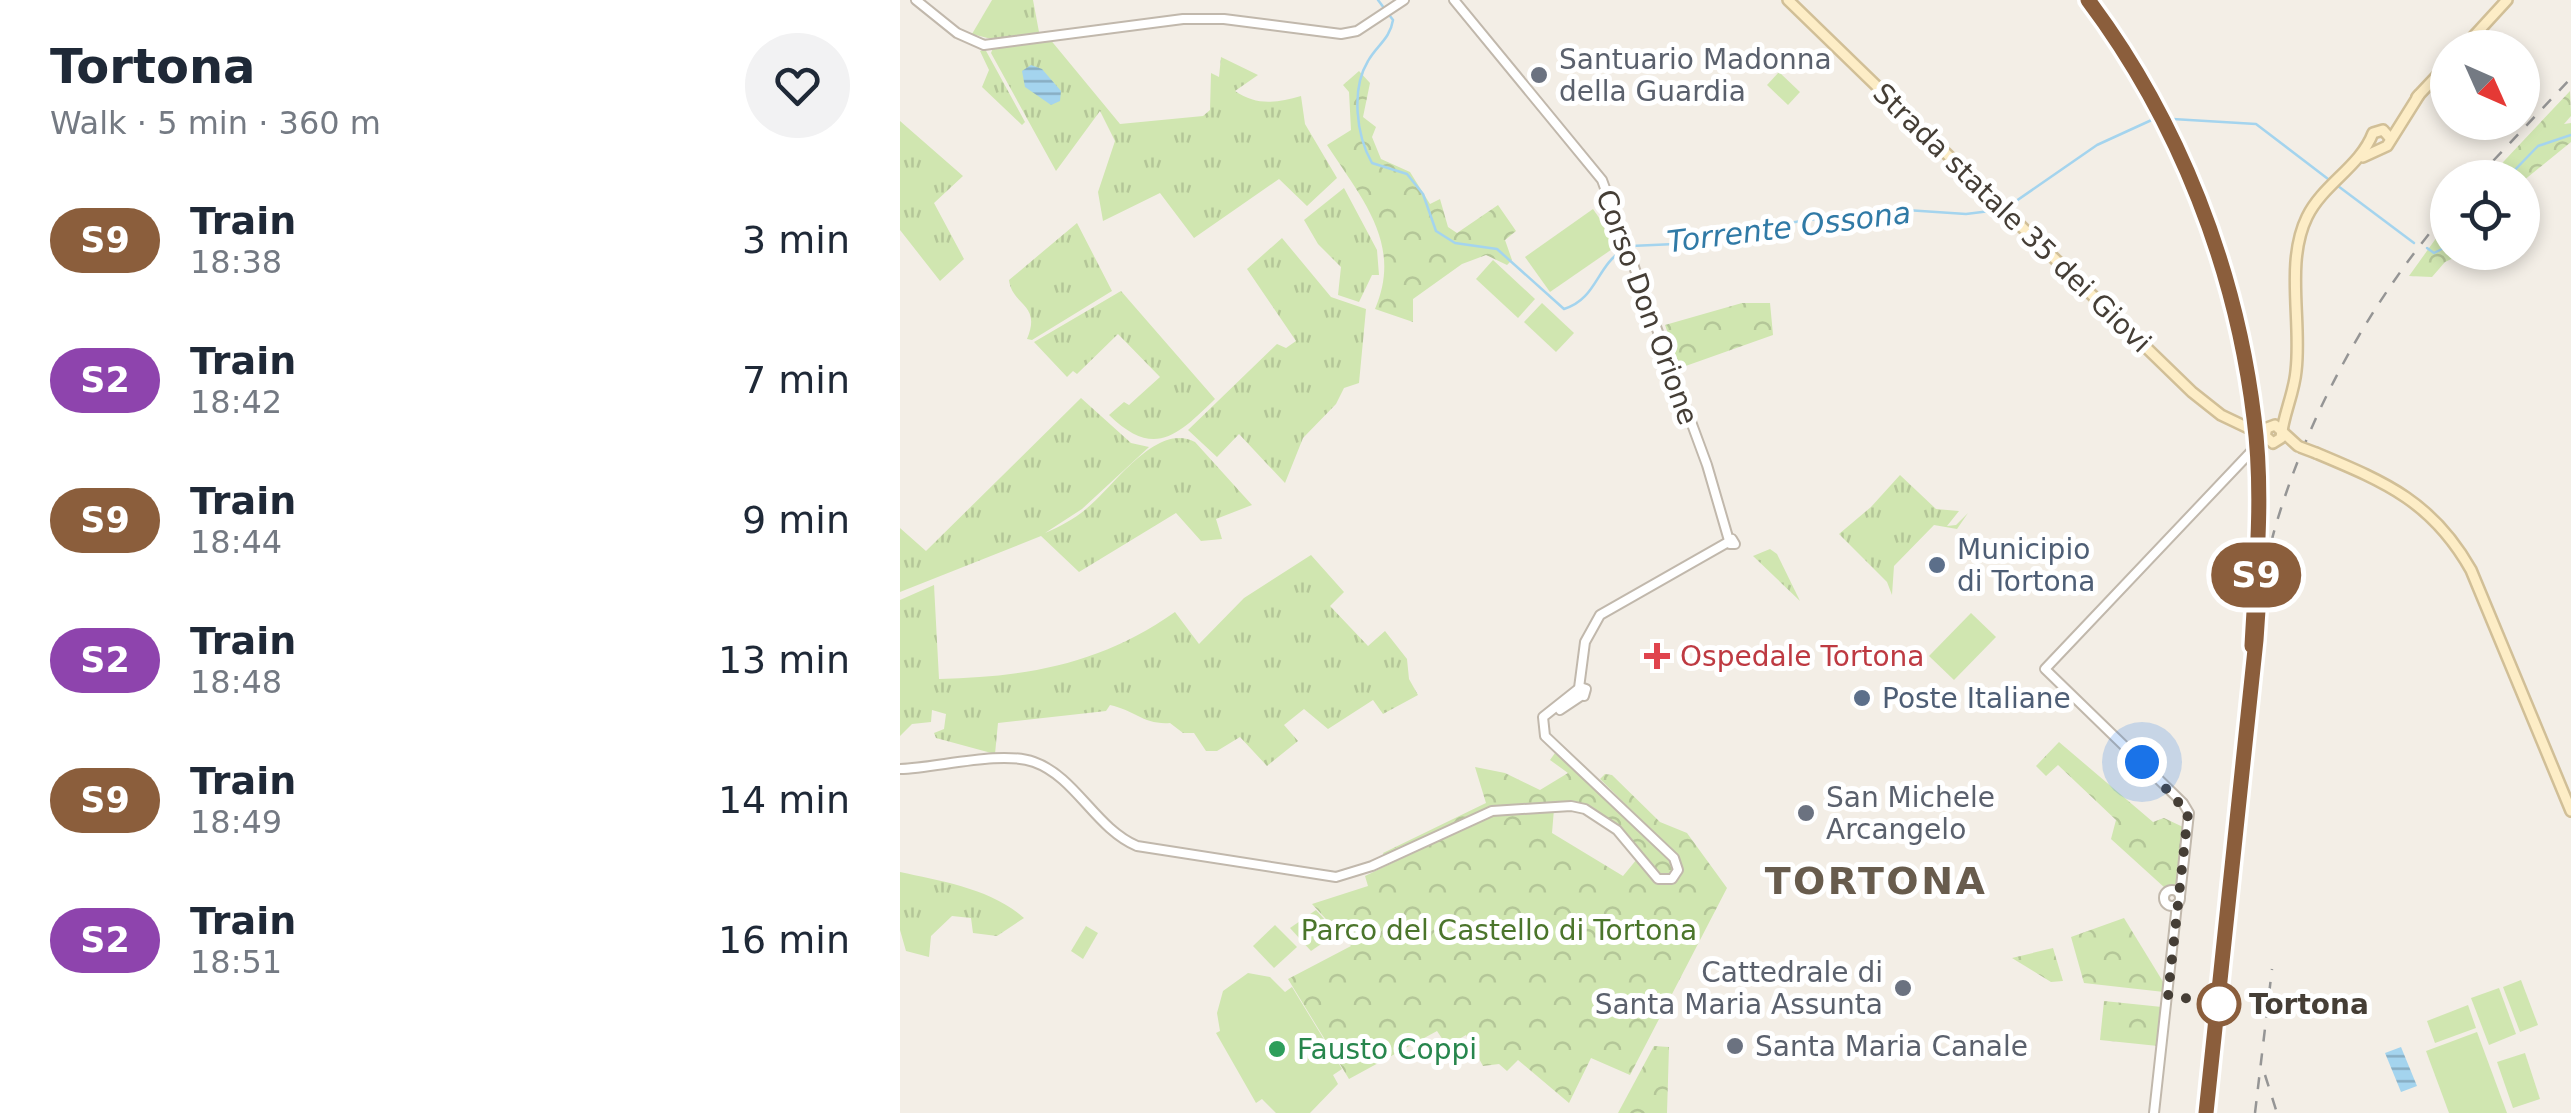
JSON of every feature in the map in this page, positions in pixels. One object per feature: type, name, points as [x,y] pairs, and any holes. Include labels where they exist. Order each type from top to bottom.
[{"type":"main road","name":"Strada statale 35 dei Giovi","points":[[1788,0],[2202,402],[2244,426],[2403,492],[2454,542],[2471,570],[2571,811]]},
{"type":"main road","points":[[2480,30],[2507,0]]},
{"type":"main road","points":[[2271,434],[2286,408],[2298,360],[2301,234],[2309,213],[2356,161],[2374,146],[2387,146],[2386,134],[2430,83]]},
{"type":"main road","points":[[2374,146],[2373,133],[2386,134]]},
{"type":"street","points":[[916,0],[958,33],[984,44],[1183,20],[1224,19],[1341,34],[1373,21],[1404,0]]},
{"type":"street","name":"Corso Don Orione","points":[[900,769],[1005,760],[1034,762],[1054,774],[1122,840],[1152,850],[1336,877],[1372,866],[1492,811],[1571,806],[1585,809],[1617,830],[1658,879],[1672,879],[1678,870],[1674,858],[1548,740],[1542,726],[1546,713],[1581,688],[1584,642],[1592,624],[1731,540],[1602,180],[1454,0]]},
{"type":"street","points":[[2154,1113],[2188,813],[2184,803],[2044,669],[2271,434]]},
{"type":"green space","points":[[992,0],[1033,0],[1039,32],[999,41],[972,34]]},
{"type":"green space","points":[[1049,38],[1120,124],[1203,116],[1210,110],[1211,73],[1219,77],[1221,57],[1258,75],[1235,91],[1243,96],[1267,102],[1301,96],[1305,124],[1337,178],[1307,206],[1279,179],[1194,238],[1160,193],[1103,221],[1098,192],[1115,141],[1100,111],[1056,171],[991,53],[993,48]]},
{"type":"green space","points":[[985,49],[1025,122],[1022,125],[982,87],[989,70],[980,51]]},
{"type":"green space","points":[[1359,71],[1370,83],[1363,117],[1376,127],[1372,137],[1381,159],[1410,172],[1430,204],[1440,199],[1448,227],[1457,233],[1498,205],[1516,231],[1505,240],[1512,260],[1507,265],[1486,255],[1462,264],[1413,299],[1413,322],[1375,309],[1384,264],[1381,243],[1365,203],[1327,145],[1351,130],[1349,92],[1343,85]]},
{"type":"green space","points":[[1779,72],[1800,92],[1788,105],[1767,85]]},
{"type":"green space","points":[[2570,91],[2571,116],[2564,124],[2571,123],[2571,142],[2540,167],[2540,160],[2505,160],[2524,140],[2540,140],[2540,123]]},
{"type":"green space","points":[[900,121],[963,176],[934,203],[964,259],[940,281],[900,230]]},
{"type":"green space","points":[[1344,188],[1377,250],[1379,275],[1372,275],[1359,302],[1338,295],[1341,267],[1318,244],[1304,220]]},
{"type":"green space","points":[[1593,209],[1618,245],[1550,292],[1525,257]]},
{"type":"green space","points":[[1077,223],[1112,291],[1032,340],[1027,339],[1031,327],[1029,311],[1011,289],[1009,280]]},
{"type":"green space","points":[[1282,238],[1331,297],[1366,309],[1359,383],[1344,388],[1336,404],[1303,438],[1285,483],[1239,434],[1217,457],[1188,430],[1277,344],[1286,348],[1296,341],[1247,269]]},
{"type":"green space","points":[[2430,247],[2430,270],[2438,270],[2432,277],[2409,276]]},
{"type":"green space","points":[[1493,260],[1535,299],[1518,318],[1476,279]]},
{"type":"green space","points":[[1121,291],[1215,399],[1189,423],[1165,437],[1139,436],[1109,415],[1124,402],[1129,405],[1160,377],[1118,334],[1077,374],[1073,371],[1067,377],[1034,342]]},
{"type":"green space","points":[[1542,303],[1574,333],[1556,352],[1524,322]]},
{"type":"green space","points":[[1742,303],[1770,303],[1773,335],[1680,368],[1665,325]]},
{"type":"green space","points":[[1081,398],[1131,443],[1149,447],[1082,509],[1045,533],[1086,509],[1150,448],[1180,438],[1195,442],[1252,505],[1216,519],[1222,539],[1201,541],[1176,513],[1079,572],[1041,536],[900,592],[900,528],[926,551]]},
{"type":"green space","points":[[1900,475],[1936,509],[1959,511],[1947,526],[1956,525],[1968,513],[1957,529],[1934,525],[1894,566],[1892,595],[1887,582],[1839,534]]},
{"type":"green space","points":[[1770,549],[1777,554],[1800,601],[1753,556]]},
{"type":"green space","points":[[1311,555],[1344,592],[1330,606],[1368,646],[1385,631],[1407,659],[1409,679],[1418,695],[1383,714],[1373,700],[1328,729],[1304,709],[1284,725],[1298,741],[1267,766],[1240,737],[1217,751],[1206,751],[1194,733],[1183,733],[1170,723],[1153,722],[1110,705],[1106,711],[998,723],[995,754],[936,738],[934,733],[944,729],[946,714],[932,710],[931,722],[912,724],[900,736],[900,600],[934,585],[939,679],[971,678],[1033,671],[1091,656],[1175,612],[1199,644],[1244,598]]},
{"type":"green space","points":[[1971,613],[1996,637],[1954,680],[1929,656]]},
{"type":"green space","points":[[2059,742],[2153,822],[2164,818],[2183,827],[2177,886],[2165,888],[2111,839],[2116,820],[2058,765],[2046,776],[2036,766]]},
{"type":"green space","points":[[1555,753],[1671,860],[1674,872],[1660,877],[1604,818],[1567,802],[1501,808],[1384,856],[1383,853],[1486,803],[1475,767],[1505,773],[1540,790],[1568,773],[1550,760]]},
{"type":"green space","name":"Parco del Castello di Tortona","points":[[1605,774],[1612,775],[1660,822],[1687,833],[1727,888],[1630,1075],[1591,1058],[1569,1103],[1518,1060],[1507,1071],[1499,1064],[1483,1066],[1466,1035],[1447,1046],[1437,1031],[1349,1079],[1288,979],[1351,946],[1312,904],[1368,886],[1365,876],[1496,813],[1554,809],[1552,833],[1623,876],[1637,859],[1656,882],[1674,882],[1682,871],[1678,856],[1600,779]]},
{"type":"green space","points":[[900,872],[982,893],[1024,918],[997,936],[973,933],[971,918],[952,916],[931,936],[929,957],[906,951],[900,930]]},
{"type":"green space","points":[[1316,910],[1337,933],[1311,951],[1290,928]]},
{"type":"green space","points":[[2124,918],[2165,985],[2164,992],[2084,983],[2071,937]]},
{"type":"green space","points":[[1275,925],[1297,947],[1274,968],[1253,946]]},
{"type":"green space","points":[[1086,926],[1098,933],[1083,959],[1071,951]]},
{"type":"green space","points":[[2053,948],[2063,981],[2051,982],[2012,958]]},
{"type":"green space","name":"Fausto Coppi","points":[[1248,973],[1270,977],[1285,992],[1292,987],[1342,1069],[1333,1075],[1338,1084],[1310,1113],[1276,1113],[1262,1099],[1256,1103],[1216,1033],[1220,1031],[1217,1013],[1223,991]]},
{"type":"green space","points":[[2521,980],[2538,1025],[2520,1032],[2503,987]]},
{"type":"green space","points":[[2499,988],[2516,1034],[2489,1045],[2471,998]]},
{"type":"green space","points":[[2104,1001],[2162,1007],[2158,1046],[2100,1040]]},
{"type":"green space","points":[[2468,1005],[2476,1028],[2435,1043],[2427,1021]]},
{"type":"green space","points":[[2477,1032],[2507,1113],[2449,1113],[2426,1051]]},
{"type":"green space","points":[[1654,1046],[1669,1047],[1667,1113],[1618,1113]]},
{"type":"green space","points":[[2525,1053],[2540,1099],[2513,1108],[2497,1062]]},
{"type":"water","points":[[1031,65],[1042,69],[1061,91],[1060,101],[1051,105],[1025,87],[1022,71]]},
{"type":"water","points":[[2401,1047],[2417,1086],[2401,1092],[2385,1053]]},
{"type":"waterway","name":"Torrente Ossona","points":[[1378,0],[1393,20],[1368,61],[1359,85],[1362,139],[1372,163],[1407,174],[1423,194],[1436,231],[1455,243],[1497,249],[1564,309],[1583,298],[1607,264],[1624,249]]},
{"type":"waterway","name":"Torrente Ossona","points":[[2006,208],[2097,145],[2156,118],[2256,124],[2332,182]]},
{"type":"waterway","name":"Torrente Ossona","points":[[2524,160],[2538,146],[2571,135]]},
{"type":"waterway","name":"Torrente Ossona","points":[[2338,186],[2414,243]]},
{"type":"waterway","name":"Torrente Ossona","points":[[1631,246],[1719,242],[1767,226],[1837,216],[1906,210],[1966,214],[1998,210]]},
{"type":"railway","points":[[2088,0],[2150,97],[2197,200],[2232,308],[2255,420]]},
{"type":"railway","points":[[2494,160],[2571,78]]},
{"type":"railway","points":[[2198,1113],[2248,672],[2275,528],[2305,442],[2345,360],[2393,283],[2430,234]]},
{"type":"railway","points":[[2256,563],[2257,453]]},
{"type":"railway","points":[[2255,1113],[2272,969]]},
{"type":"railway","points":[[2265,1075],[2277,1113]]},
{"type":"train","name":"S9","points":[[2088,0],[2152,100],[2192,185],[2228,284],[2255,420],[2258,514],[2252,646],[2258,610],[2256,640],[2206,1113]]},
{"type":"place","name":"Santuario Madonna della Guardia","points":[[1539,75]]},
{"type":"place","name":"Municipio di Tortona","points":[[1937,565]]},
{"type":"place","name":"Ospedale Tortona","points":[[1657,656]]},
{"type":"place","name":"Poste Italiane","points":[[1862,698]]},
{"type":"place","name":"San Michele Arcangelo","points":[[1806,813]]},
{"type":"place","name":"Cattedrale di Santa Maria Assunta","points":[[1903,988]]},
{"type":"place","name":"Tortona","points":[[2219,1004]]},
{"type":"place","name":"Santa Maria Canale","points":[[1735,1046]]},
{"type":"place","name":"Fausto Coppi","points":[[1277,1049]]},
{"type":"district","name":"TORTONA","points":[[1876,881]]},
{"type":"route","points":[[2142,762],[2184,803],[2188,813],[2168,995],[2219,1004]]}]
